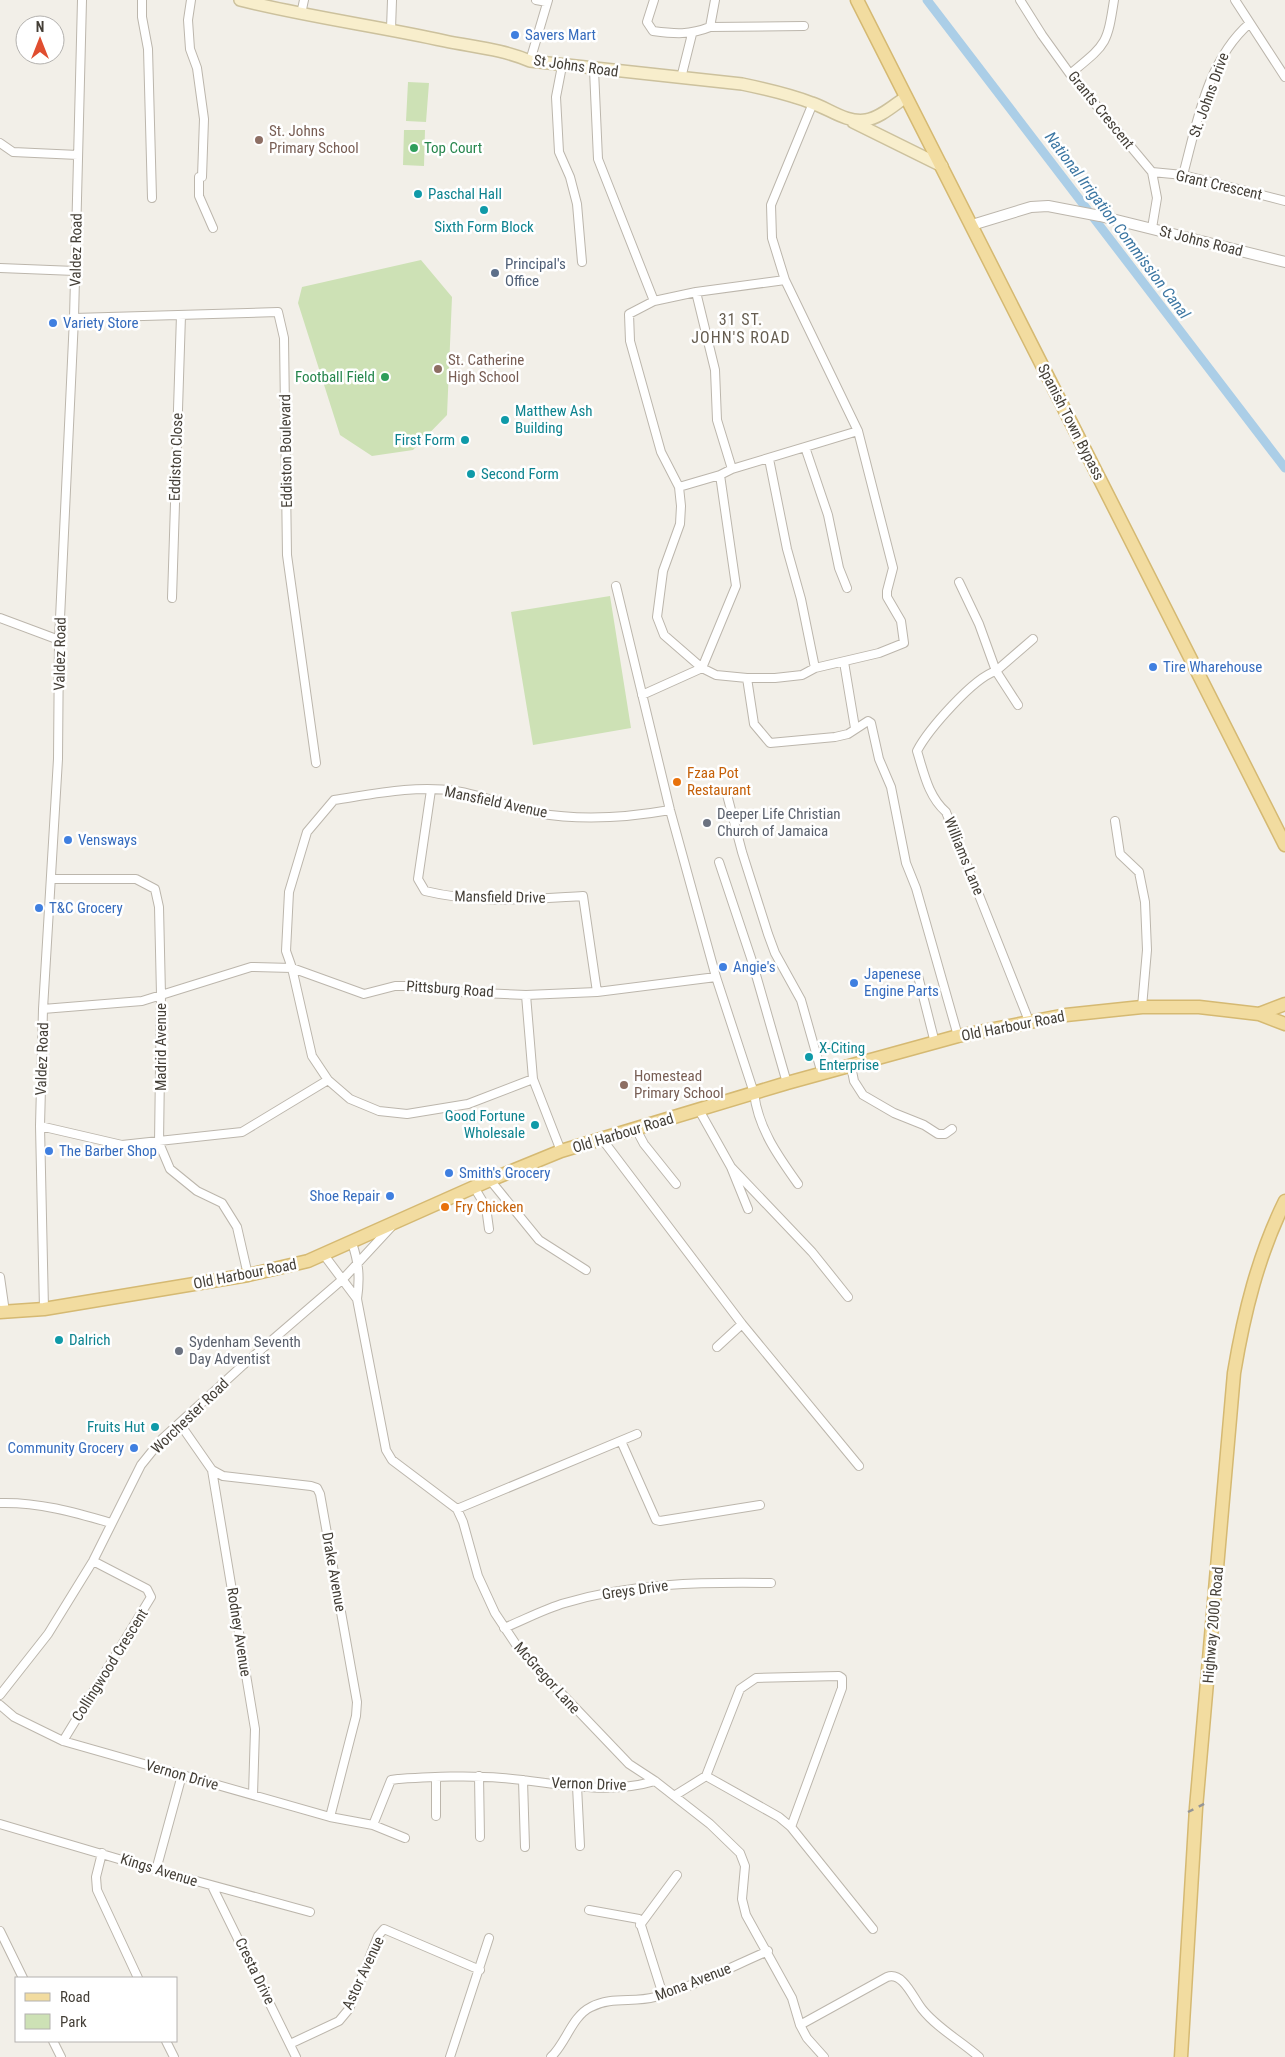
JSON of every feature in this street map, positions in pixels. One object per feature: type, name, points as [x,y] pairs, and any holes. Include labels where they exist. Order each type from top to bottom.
[{"type":"main road","name":"Spanish Town Bypass","points":[[857,0],[1285,845]]},
{"type":"main road","name":"St Johns Road","points":[[247,1],[301,14],[509,52],[530,61],[759,88],[813,103],[942,166]]},
{"type":"main road","points":[[849,120],[868,120],[906,97]]},
{"type":"main road","name":"Old Harbour Road","points":[[1259,1014],[1285,1004]]},
{"type":"main road","name":"Old Harbour Road","points":[[3,1312],[44,1309],[248,1275],[290,1266],[324,1255],[474,1187],[561,1151],[787,1083],[958,1036],[1029,1021],[1142,1007],[1199,1007],[1259,1014],[1285,1024]]},
{"type":"main road","name":"Highway 2000 Road","points":[[1180,2057],[1196,1808],[1234,1373],[1243,1320],[1260,1261],[1285,1201]]},
{"type":"street","name":"Valdez Road","points":[[44,1309],[40,1126],[43,1010],[58,759],[59,640],[76,271],[82,0]]},
{"type":"street","points":[[142,0],[142,17],[148,49],[152,198]]},
{"type":"street","points":[[191,0],[188,20],[190,49],[198,68],[204,119],[202,177],[199,177],[199,196],[213,228]]},
{"type":"street","points":[[301,14],[304,0]]},
{"type":"street","points":[[391,29],[392,0]]},
{"type":"street","points":[[530,61],[548,1],[536,0]]},
{"type":"street","points":[[654,0],[647,22],[653,31],[692,34],[710,27],[804,26]]},
{"type":"street","points":[[710,27],[715,0]]},
{"type":"street","name":"Grants Crescent","points":[[1020,0],[1070,74],[1152,172],[1157,198],[1152,228]]},
{"type":"street","points":[[1070,74],[1104,45],[1110,32],[1114,0]]},
{"type":"street","points":[[1235,0],[1285,77]]},
{"type":"street","name":"St. Johns Drive","points":[[1183,175],[1202,108],[1220,58],[1234,37],[1250,23]]},
{"type":"street","points":[[680,78],[692,34]]},
{"type":"street","points":[[562,66],[556,97],[559,152],[570,177],[577,204],[582,262]]},
{"type":"street","points":[[594,70],[598,159],[654,301]]},
{"type":"street","points":[[785,280],[696,292],[654,301],[629,314],[630,341],[660,452],[679,487],[680,524],[663,571],[657,617],[664,635],[702,668],[716,675],[747,678],[775,678],[802,675],[815,668],[879,653],[904,643],[901,622],[887,597],[886,592],[893,568],[858,431],[785,280],[772,238],[771,205],[813,103]]},
{"type":"street","points":[[0,143],[13,152],[78,155]]},
{"type":"street","name":"Grant Crescent","points":[[1152,172],[1183,175],[1285,201]]},
{"type":"street","name":"St Johns Road","points":[[972,225],[1040,205],[1082,212],[1152,228],[1285,262]]},
{"type":"street","points":[[0,268],[76,271]]},
{"type":"street","points":[[696,292],[715,370],[717,420],[732,470]]},
{"type":"street","name":"Eddiston Boulevard","points":[[74,318],[278,312],[284,338],[287,554],[316,763]]},
{"type":"street","name":"Eddiston Close","points":[[172,598],[181,315]]},
{"type":"street","points":[[679,487],[858,431]]},
{"type":"street","points":[[805,448],[828,515],[839,568],[847,588]]},
{"type":"street","points":[[770,459],[787,549],[801,599],[815,668]]},
{"type":"street","points":[[642,695],[702,668],[736,586],[720,475]]},
{"type":"street","points":[[959,582],[979,624],[996,671],[1018,705]]},
{"type":"street","points":[[616,586],[670,810],[716,977],[754,1093],[756,1109],[774,1149],[798,1184]]},
{"type":"street","points":[[0,618],[59,640]]},
{"type":"street","points":[[996,671],[1033,639]]},
{"type":"street","points":[[844,662],[855,728]]},
{"type":"street","name":"Williams Lane","points":[[996,671],[979,680],[960,698],[934,726],[917,751],[930,791],[936,803],[946,812],[1029,1021]]},
{"type":"street","points":[[747,678],[754,724],[770,743],[836,738],[848,734],[868,721],[871,723],[879,759],[891,787],[906,863],[916,888],[958,1036]]},
{"type":"street","name":"Mansfield Avenue","points":[[534,1079],[468,1104],[407,1114],[379,1111],[350,1100],[328,1080],[312,1056],[292,968],[286,951],[289,892],[307,832],[334,800],[410,789],[456,791],[536,813],[579,818],[624,818],[670,810]]},
{"type":"street","name":"Mansfield Drive","points":[[432,790],[418,879],[425,891],[456,898],[506,900],[583,896],[596,992]]},
{"type":"street","points":[[726,792],[742,852],[768,934],[775,953],[802,1000],[822,1074]]},
{"type":"street","points":[[1116,821],[1120,854],[1139,872],[1145,902],[1147,950],[1142,1007]]},
{"type":"street","points":[[719,862],[752,961],[787,1083]]},
{"type":"street","name":"Madrid Avenue","points":[[52,879],[136,879],[154,890],[159,907],[161,995],[159,1143],[170,1169],[196,1191],[222,1203],[237,1227],[248,1275]]},
{"type":"street","name":"Pittsburg Road","points":[[43,1010],[142,1001],[252,968],[292,968],[364,994],[395,986],[420,986],[459,992],[526,995],[596,992],[716,977]]},
{"type":"street","points":[[918,976],[935,1043]]},
{"type":"street","points":[[526,995],[534,1079],[561,1151]]},
{"type":"street","points":[[851,1066],[854,1081],[863,1095],[894,1113],[924,1125],[938,1134],[945,1134],[952,1129]]},
{"type":"street","points":[[40,1126],[122,1145],[159,1143],[242,1132],[328,1080]]},
{"type":"street","points":[[699,1110],[731,1167],[748,1209]]},
{"type":"street","points":[[636,1129],[644,1144],[676,1184]]},
{"type":"street","points":[[602,1139],[742,1324],[859,1466]]},
{"type":"street","points":[[731,1167],[812,1252],[848,1297]]},
{"type":"street","points":[[490,1180],[539,1240],[586,1270]]},
{"type":"street","points":[[474,1187],[486,1207],[488,1229]]},
{"type":"street","name":"Worchester Road","points":[[0,1695],[48,1634],[93,1561],[141,1465],[162,1439],[242,1366],[343,1279],[394,1224]]},
{"type":"street","points":[[352,1243],[359,1263],[360,1282],[358,1299],[386,1450],[392,1460],[402,1469],[457,1509],[637,1434]]},
{"type":"street","points":[[324,1255],[358,1299]]},
{"type":"street","points":[[0,1277],[3,1312]]},
{"type":"street","points":[[717,1347],[742,1324]]},
{"type":"street","points":[[180,1424],[212,1470]]},
{"type":"street","points":[[621,1441],[656,1520],[660,1521],[760,1505]]},
{"type":"street","name":"Rodney Avenue","points":[[212,1470],[255,1729],[253,1795]]},
{"type":"street","name":"Drake Avenue","points":[[212,1470],[223,1476],[311,1486],[317,1488],[320,1494],[357,1702],[356,1716],[330,1817]]},
{"type":"street","points":[[0,1502],[18,1502],[62,1509],[111,1523]]},
{"type":"street","name":"McGregor Lane","points":[[457,1509],[463,1522],[478,1576],[504,1628],[519,1649],[629,1764],[655,1780],[710,1824],[740,1853],[745,1866],[742,1899],[746,1915],[792,1998],[799,2021],[807,2038],[824,2057]]},
{"type":"street","name":"Collingwood Crescent","points":[[63,1741],[151,1597],[147,1589],[93,1561]]},
{"type":"street","name":"Greys Drive","points":[[504,1628],[563,1603],[629,1588],[700,1582],[771,1583]]},
{"type":"street","points":[[674,1796],[706,1776],[740,1689],[746,1683],[756,1678],[839,1676],[842,1678],[842,1688],[791,1827]]},
{"type":"street","name":"Vernon Drive","points":[[0,1705],[14,1717],[63,1741],[330,1817],[373,1825],[405,1838]]},
{"type":"street","points":[[156,1870],[182,1775]]},
{"type":"street","points":[[479,1776],[480,1837]]},
{"type":"street","name":"Vernon Drive","points":[[373,1825],[391,1780],[479,1776],[610,1788],[638,1786],[655,1780]]},
{"type":"street","points":[[706,1776],[778,1817],[791,1827],[873,1929]]},
{"type":"street","points":[[436,1777],[436,1816]]},
{"type":"street","points":[[523,1780],[525,1847]]},
{"type":"street","points":[[577,1786],[580,1846]]},
{"type":"street","name":"Kings Avenue","points":[[0,1824],[212,1886],[310,1912]]},
{"type":"street","name":"Kings Avenue","points":[[0,1828],[9,1827]]},
{"type":"street","points":[[102,1853],[96,1877],[97,1890],[138,1977]]},
{"type":"street","points":[[640,1925],[677,1875]]},
{"type":"street","name":"Cresta Drive","points":[[212,1886],[296,2057]]},
{"type":"street","points":[[589,1910],[639,1919],[663,1995]]},
{"type":"street","name":"Astor Avenue","points":[[290,2044],[339,2021],[349,2009],[378,1936],[384,1929],[480,1970]]},
{"type":"street","points":[[0,1931],[23,1977]]},
{"type":"street","points":[[450,2057],[480,1970],[488,1938]]},
{"type":"street","name":"Mona Avenue","points":[[551,2057],[558,2051],[575,2022],[590,2007],[612,2000],[644,2000],[663,1995],[768,1952]]},
{"type":"street","points":[[799,2021],[887,1976],[894,1975],[901,1978],[920,2007],[932,2019],[979,2057]]},
{"type":"street","points":[[53,2042],[60,2057]]},
{"type":"street","points":[[166,2042],[174,2057]]},
{"type":"green space","points":[[408,82],[429,83],[426,122],[406,121]]},
{"type":"green space","name":"Top Court","points":[[404,130],[425,130],[424,166],[403,165]]},
{"type":"green space","name":"Football Field","points":[[421,260],[452,297],[447,415],[413,450],[372,456],[340,435],[298,303],[302,287]]},
{"type":"green space","points":[[610,596],[631,728],[533,745],[511,612]]},
{"type":"waterway","name":"National Irrigation Commission Canal","points":[[927,0],[1285,468]]},
{"type":"railway","points":[[1188,1812],[1206,1803]]},
{"type":"place","name":"Savers Mart","points":[[515,35]]},
{"type":"place","name":"St. Johns Primary School","points":[[259,140]]},
{"type":"place","name":"Top Court","points":[[414,148]]},
{"type":"place","name":"Paschal Hall","points":[[418,194]]},
{"type":"place","name":"Sixth Form Block","points":[[484,210]]},
{"type":"place","name":"Principal's Office","points":[[495,273]]},
{"type":"place","name":"Variety Store","points":[[53,323]]},
{"type":"place","name":"St. Catherine High School","points":[[438,369]]},
{"type":"place","name":"Football Field","points":[[385,377]]},
{"type":"place","name":"Matthew Ash Building","points":[[505,420]]},
{"type":"place","name":"First Form","points":[[465,440]]},
{"type":"place","name":"Second Form","points":[[471,474]]},
{"type":"place","name":"Tire Wharehouse","points":[[1153,667]]},
{"type":"place","name":"Fzaa Pot Restaurant","points":[[677,782]]},
{"type":"place","name":"Deeper Life Christian Church of Jamaica","points":[[707,823]]},
{"type":"place","name":"Vensways","points":[[68,840]]},
{"type":"place","name":"T&C Grocery","points":[[39,908]]},
{"type":"place","name":"Angie's","points":[[723,967]]},
{"type":"place","name":"Japenese Engine Parts","points":[[854,983]]},
{"type":"place","name":"X-Citing Enterprise","points":[[809,1057]]},
{"type":"place","name":"Homestead Primary School","points":[[624,1085]]},
{"type":"place","name":"Good Fortune Wholesale","points":[[535,1125]]},
{"type":"place","name":"The Barber Shop","points":[[49,1151]]},
{"type":"place","name":"Smith's Grocery","points":[[449,1173]]},
{"type":"place","name":"Shoe Repair","points":[[390,1196]]},
{"type":"place","name":"Fry Chicken","points":[[445,1207]]},
{"type":"place","name":"Dalrich","points":[[59,1340]]},
{"type":"place","name":"Sydenham Seventh Day Adventist","points":[[179,1351]]},
{"type":"place","name":"Fruits Hut","points":[[155,1427]]},
{"type":"place","name":"Community Grocery","points":[[134,1448]]},
{"type":"district","name":"31 ST. JOHN'S ROAD","points":[[741,328]]}]
